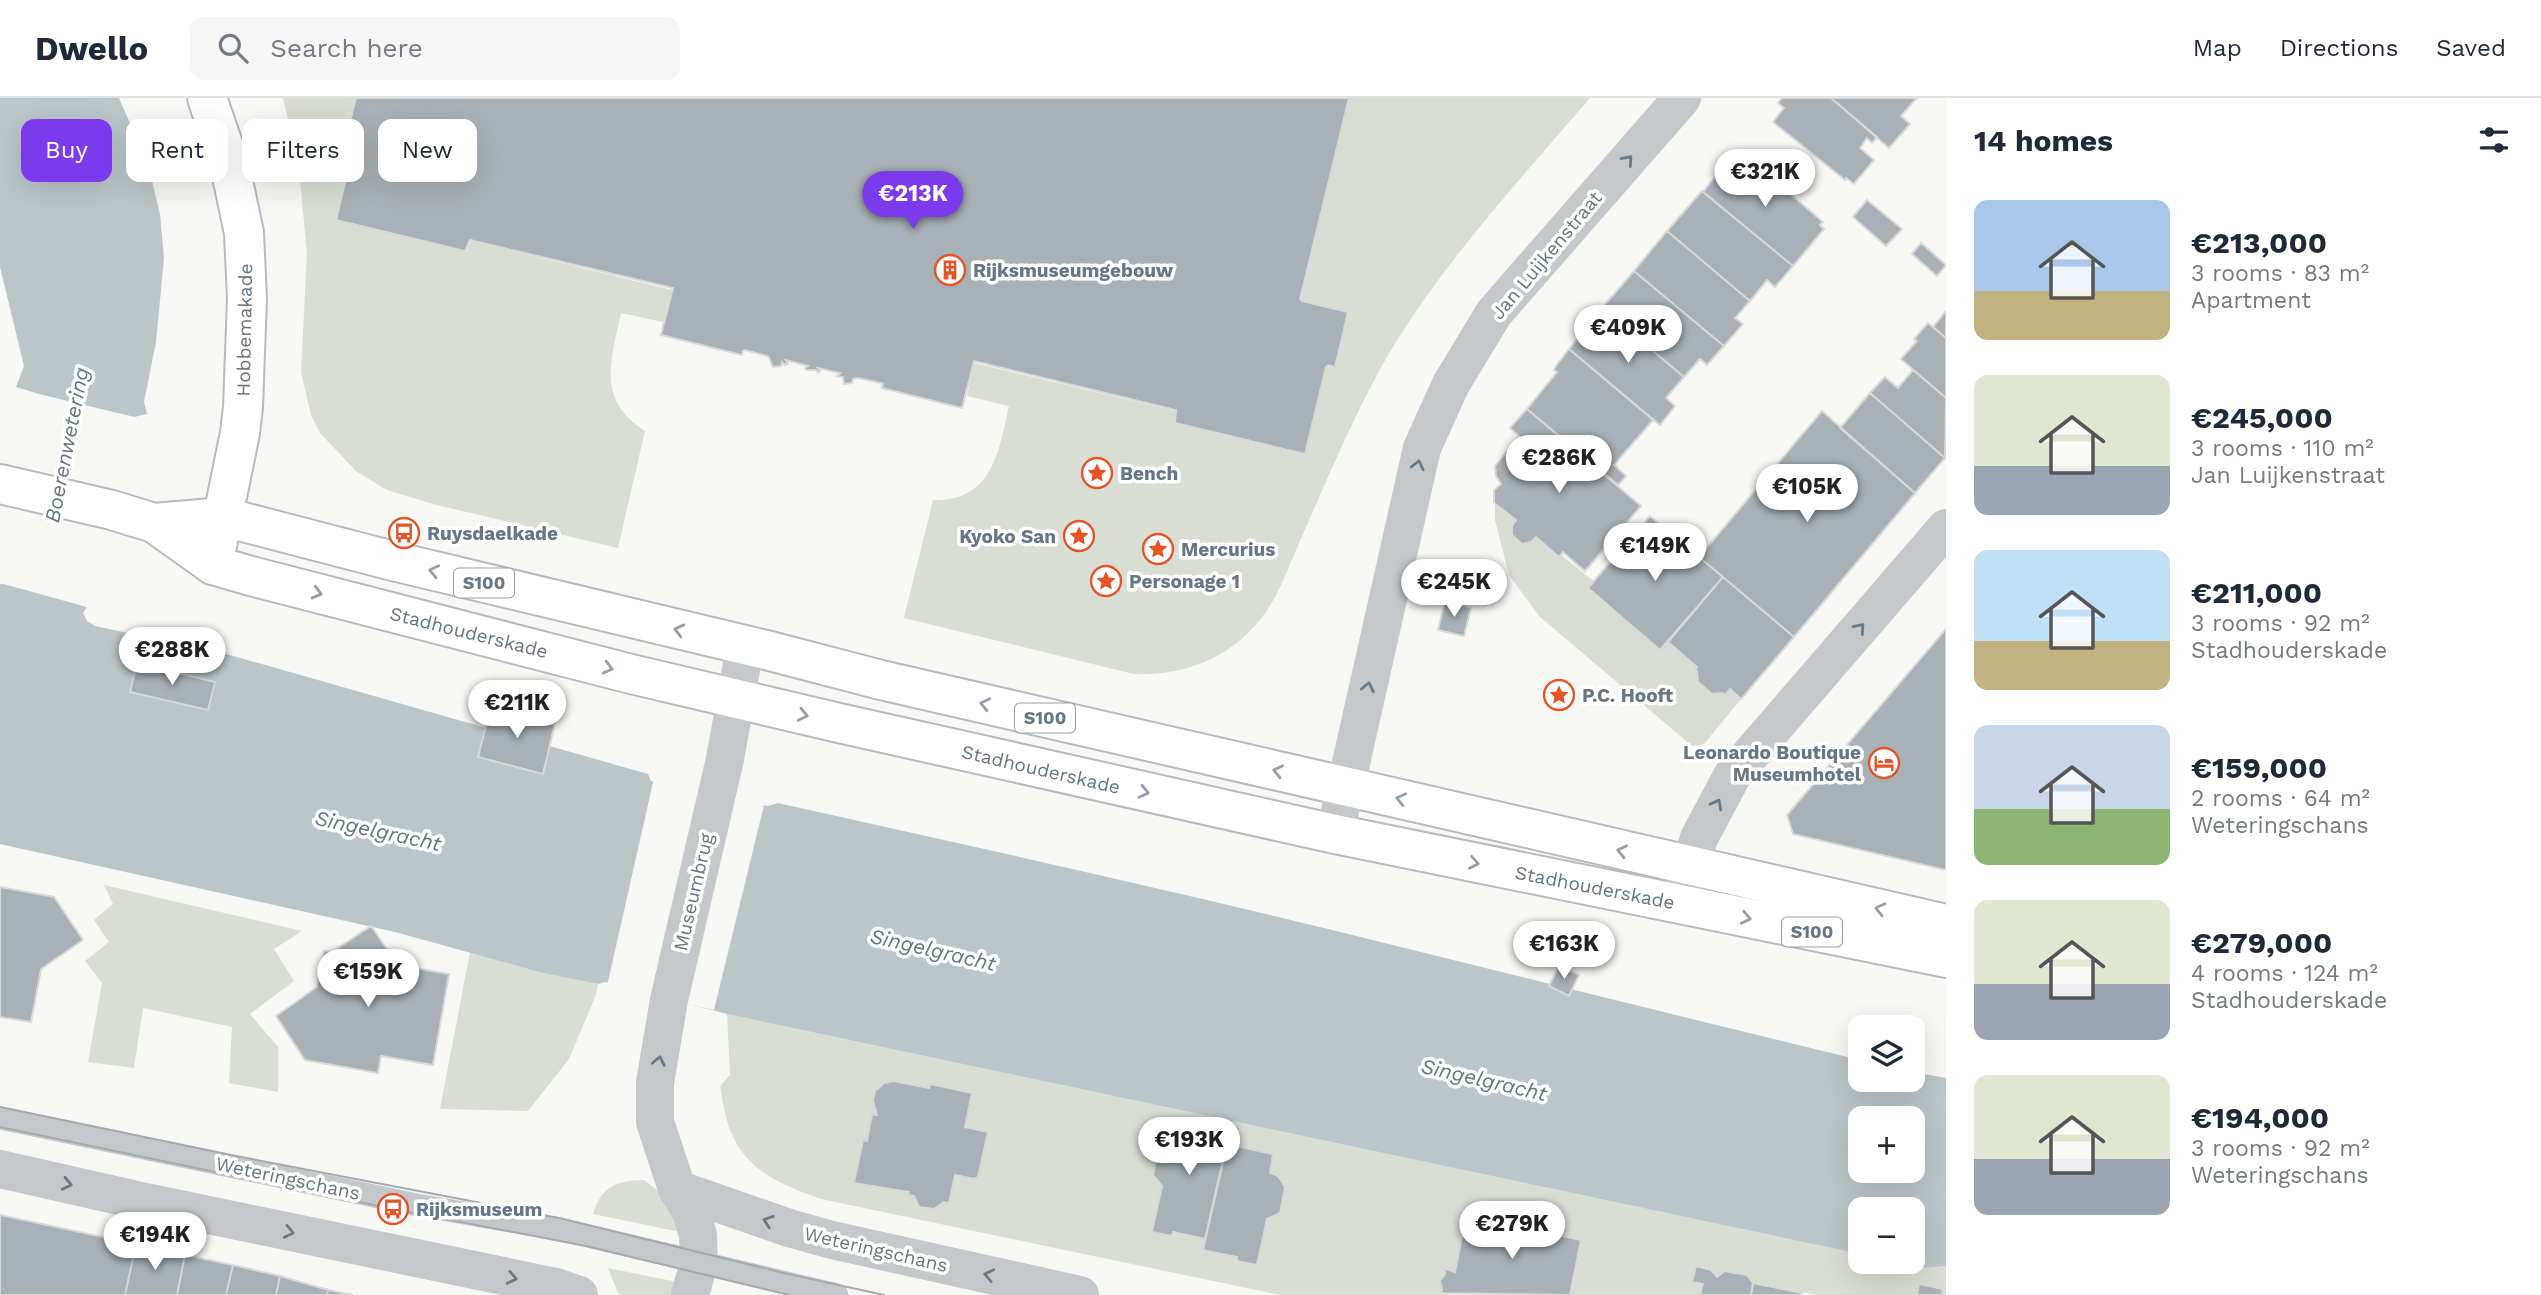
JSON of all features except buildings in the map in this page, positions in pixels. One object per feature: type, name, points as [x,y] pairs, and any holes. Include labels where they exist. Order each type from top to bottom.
[{"type":"main road","name":"Hobbemakade","points":[[207,98],[229,162],[244,233],[247,299],[243,407],[233,476],[213,565]]},
{"type":"main road","name":"Stadhouderskade","points":[[14,487],[154,523],[213,565],[736,699],[1335,835],[1946,958]]},
{"type":"main road","name":"Stadhouderskade","points":[[154,523],[223,517],[881,681],[1946,925]]},
{"type":"street","name":"Jan Luijkenstraat","points":[[1335,835],[1422,447],[1451,384],[1494,313],[1682,98]]},
{"type":"street","points":[[1679,904],[1699,838],[1732,776],[1946,528]]},
{"type":"street","name":"Museumbrug","points":[[677,1189],[655,1122],[655,1083],[668,1000],[719,784],[745,647]]},
{"type":"street","points":[[0,1169],[556,1287],[579,1295]]},
{"type":"street","points":[[677,1189],[691,1211],[696,1227],[695,1279]]},
{"type":"street","name":"Weteringschans","points":[[677,1189],[832,1240],[1080,1295]]},
{"type":"lane","name":"Weteringschans","points":[[0,1118],[417,1205],[559,1229],[695,1279],[837,1295]]},
{"type":"shaded area","points":[[283,98],[355,98],[350,119],[288,119]]},
{"type":"shaded area","points":[[1349,98],[1590,98],[1457,255],[1409,322],[1364,400],[1281,585],[1259,621],[1238,642],[1197,665],[1166,672],[1134,674],[904,618],[933,500],[968,493],[980,483],[989,471],[1001,440],[1009,406],[967,396],[974,363],[1175,411],[1174,423],[1305,455],[1326,367],[1336,367],[1349,312],[1301,298]]},
{"type":"shaded area","points":[[300,182],[344,182],[335,220],[466,252],[471,241],[672,290],[663,322],[621,313],[611,363],[613,393],[629,419],[645,431],[618,548],[433,504],[387,490],[357,472],[320,433],[311,415],[301,372],[307,254]]},
{"type":"shaded area","points":[[1495,502],[1741,699],[1704,744],[1692,746],[1539,616],[1509,575],[1495,520]]},
{"type":"shaded area","points":[[104,885],[302,931],[274,949],[294,981],[250,1014],[278,1047],[278,1092],[229,1083],[232,1027],[143,1008],[134,1068],[88,1062],[102,983],[85,961],[109,942],[94,920],[113,904]]},
{"type":"shaded area","points":[[470,952],[598,984],[596,995],[569,1059],[528,1111],[440,1109]]},
{"type":"shaded area","points":[[727,1014],[1848,1251],[1848,1274],[1925,1274],[1925,1268],[1946,1266],[1946,1295],[1942,1295],[1943,1289],[1919,1284],[1917,1295],[1818,1295],[1752,1283],[1747,1275],[1726,1271],[1717,1277],[1711,1270],[1696,1266],[1692,1281],[1703,1284],[1700,1295],[1570,1295],[1581,1240],[1544,1232],[1536,1227],[1467,1216],[1455,1272],[1446,1269],[1440,1281],[1441,1293],[1450,1295],[1280,1295],[821,1199],[794,1189],[757,1168],[739,1147],[724,1111],[720,1086],[730,1075]],"holes":[[[890,1081],[929,1088],[930,1084],[972,1093],[965,1127],[988,1132],[978,1177],[974,1179],[955,1175],[949,1203],[944,1202],[934,1209],[919,1207],[909,1192],[854,1183],[862,1140],[867,1141],[872,1114],[877,1115],[873,1101],[875,1091]],[[1175,1117],[1238,1128],[1235,1146],[1273,1154],[1270,1173],[1278,1176],[1285,1187],[1280,1213],[1267,1219],[1257,1265],[1237,1261],[1237,1257],[1203,1250],[1205,1239],[1173,1232],[1152,1232],[1162,1186],[1153,1175],[1158,1149],[1169,1141]]]},
{"type":"shaded area","points":[[644,1180],[662,1194],[685,1233],[593,1214],[605,1191],[611,1187]]},
{"type":"shaded area","points":[[608,1268],[682,1283],[676,1295],[621,1295]]},
{"type":"water","points":[[0,98],[119,98],[128,119],[126,119],[126,182],[152,182],[160,214],[164,258],[156,342],[144,402],[147,414],[134,417],[117,413],[66,601],[87,607],[83,613],[87,621],[95,626],[230,655],[648,774],[651,781],[768,806],[778,803],[1122,880],[1848,1057],[1848,1092],[1925,1092],[1925,1074],[1946,1078],[1946,1266],[1925,1268],[1925,1197],[1848,1197],[1848,1251],[727,1014],[605,982],[598,984],[540,972],[395,932],[0,844],[0,584],[3,584],[49,397],[16,387],[24,366],[0,267]]},
{"type":"pier","points":[[39,394],[134,417],[133,421],[119,417],[70,598],[88,603],[87,607],[0,583],[45,399],[38,397]]},
{"type":"pier","points":[[654,778],[765,801],[714,1010],[607,986]]},
{"type":"tram line","points":[[0,1107],[559,1218],[884,1295]]},
{"type":"tram line","points":[[0,1127],[393,1209],[586,1246],[789,1295]]},
{"type":"place","name":"Rijksmuseumgebouw","points":[[950,270]]},
{"type":"place","name":"Bench","points":[[1097,473]]},
{"type":"place","name":"Ruysdaelkade","points":[[404,533]]},
{"type":"place","name":"Kyoko San","points":[[1079,536]]},
{"type":"place","name":"Mercurius","points":[[1158,549]]},
{"type":"place","name":"Personage 1","points":[[1106,581]]},
{"type":"place","name":"P.C. Hooft","points":[[1559,695]]},
{"type":"place","name":"Leonardo Boutique Museumhotel","points":[[1884,763]]},
{"type":"place","name":"Rijksmuseum","points":[[393,1209]]},
{"type":"water label","name":"Boerenwetering","points":[[67,445]]},
{"type":"water label","name":"Singelgracht","points":[[378,831]]},
{"type":"water label","name":"Singelgracht","points":[[933,950]]},
{"type":"water label","name":"Singelgracht","points":[[1484,1080]]}]
